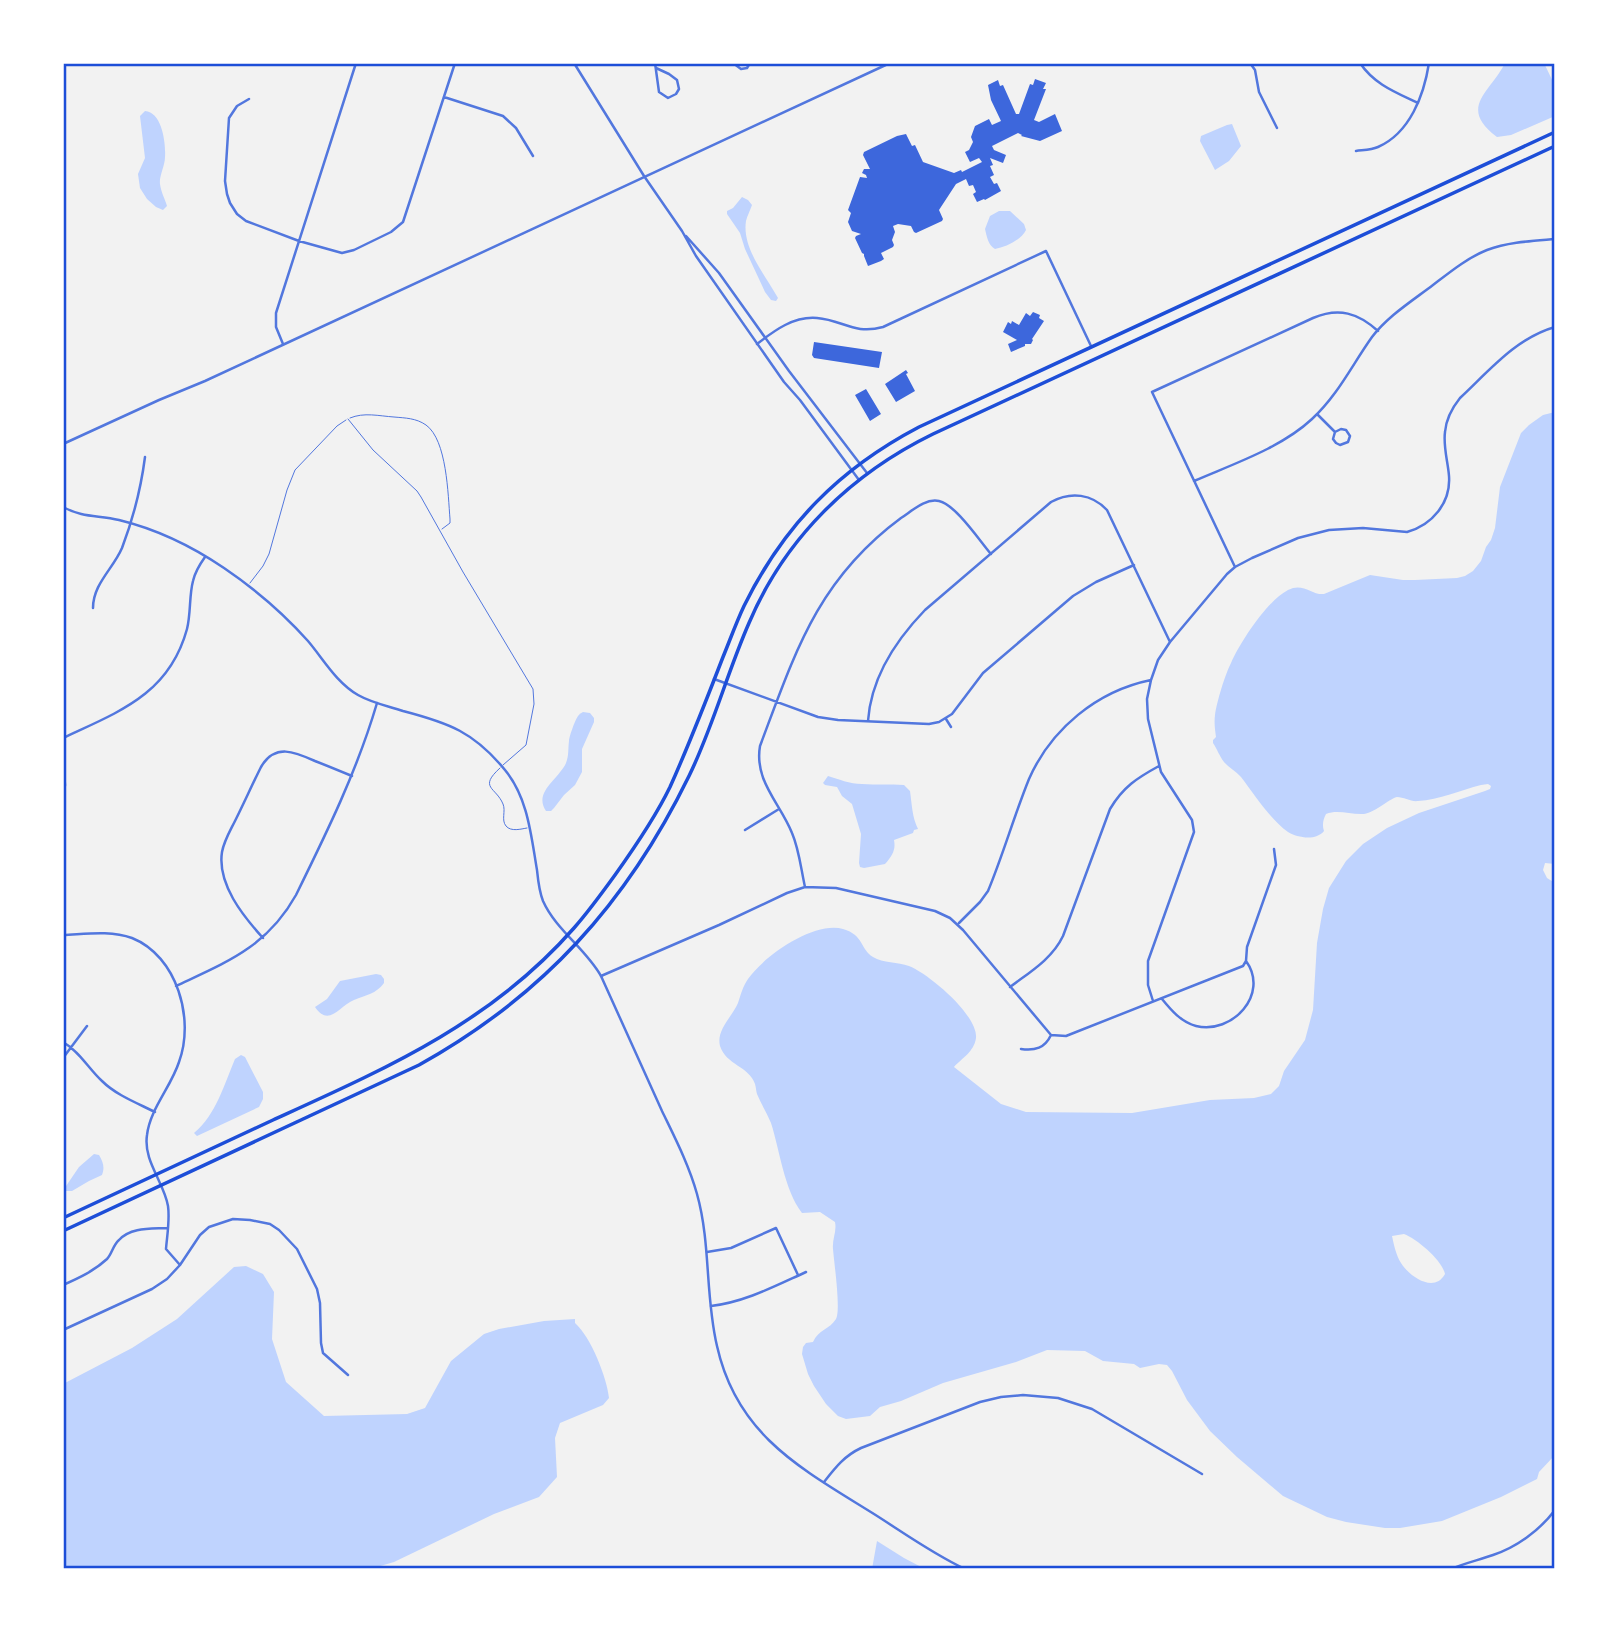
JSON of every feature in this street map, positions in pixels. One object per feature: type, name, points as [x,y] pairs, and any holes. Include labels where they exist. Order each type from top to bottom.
[{"type":"main road","points":[[63,1218],[422,1049],[461,1025],[517,983],[568,935],[628,856],[663,799],[681,762],[743,608],[775,550],[802,516],[851,469],[919,427],[1555,132]]},
{"type":"main road","points":[[63,1231],[432,1058],[519,997],[576,944],[626,883],[657,837],[695,762],[755,609],[782,562],[818,516],[867,473],[933,434],[1555,146]]},
{"type":"street","points":[[283,344],[277,331],[276,317],[356,63]]},
{"type":"street","points":[[248,99],[237,106],[229,118],[225,181],[228,199],[237,214],[249,223],[299,241],[345,252],[399,227],[455,63]]},
{"type":"street","points":[[574,63],[696,256],[784,382],[859,480]]},
{"type":"street","points":[[655,63],[661,94],[668,98],[676,94],[679,89],[677,80],[656,68]]},
{"type":"street","points":[[733,63],[741,69],[747,68],[750,63]]},
{"type":"street","points":[[63,444],[890,63]]},
{"type":"street","points":[[1250,63],[1255,70],[1259,92],[1277,128]]},
{"type":"street","points":[[1360,63],[1368,75],[1380,85],[1418,103]]},
{"type":"street","points":[[1356,151],[1377,148],[1406,123],[1424,88],[1429,63]]},
{"type":"street","points":[[444,97],[503,116],[516,128],[533,156]]},
{"type":"street","points":[[682,231],[719,273],[867,473]]},
{"type":"street","points":[[1194,481],[1283,440],[1304,426],[1335,394],[1377,331],[1400,309],[1458,266],[1480,253],[1511,243],[1555,239]]},
{"type":"street","points":[[757,344],[786,324],[803,318],[824,319],[855,329],[879,328],[1046,251],[1091,348]]},
{"type":"street","points":[[1235,567],[1152,393],[1313,317],[1327,313],[1340,311],[1355,315],[1377,331]]},
{"type":"street","points":[[1153,1001],[1148,985],[1148,961],[1195,832],[1192,820],[1159,766],[1148,719],[1150,680],[1158,660],[1219,582],[1235,567],[1298,538],[1318,532],[1346,528],[1407,532],[1426,523],[1440,509],[1448,491],[1444,434],[1454,407],[1515,347],[1535,334],[1555,327]]},
{"type":"street","points":[[1317,414],[1335,432]]},
{"type":"street","points":[[1346,430],[1350,436],[1348,442],[1340,446],[1336,443],[1333,439],[1335,432],[1346,430]]},
{"type":"street","points":[[93,608],[97,589],[117,558],[130,524],[145,457]]},
{"type":"street","points":[[867,721],[875,683],[905,633],[925,610],[1051,502],[1064,496],[1084,496],[1096,500],[1107,510],[1170,642]]},
{"type":"street","points":[[805,887],[795,840],[764,783],[759,766],[759,753],[776,702],[812,619],[845,570],[874,540],[926,502],[938,499],[946,503],[991,554]]},
{"type":"street","points":[[63,507],[85,516],[130,524],[171,539],[205,557],[248,586],[294,626],[342,683],[360,696],[437,720],[461,731],[487,749],[502,766],[510,776],[527,813],[541,895],[548,911],[601,976],[690,1172],[702,1214],[716,1344],[723,1368],[744,1412],[777,1450],[943,1558],[965,1569]]},
{"type":"street","points":[[63,738],[134,703],[156,684],[167,670],[184,639],[193,581],[205,557]]},
{"type":"street","points":[[714,679],[818,717],[929,724],[946,719],[956,710],[983,673],[1064,603],[1085,588],[1134,565]]},
{"type":"street","points":[[958,925],[988,891],[1029,780],[1056,736],[1097,701],[1130,685],[1150,680]]},
{"type":"street","points":[[176,986],[235,958],[263,938],[283,916],[296,895],[352,776],[377,703]]},
{"type":"street","points":[[946,719],[951,727]]},
{"type":"street","points":[[263,938],[235,901],[225,880],[222,862],[225,843],[261,767],[271,755],[287,751],[352,776]]},
{"type":"street","points":[[63,757],[63,798]]},
{"type":"street","points":[[1010,987],[1056,949],[1110,809],[1118,796],[1132,781],[1159,766]]},
{"type":"street","points":[[745,830],[779,809]]},
{"type":"street","points":[[1161,998],[1176,1014],[1193,1024],[1210,1027],[1222,1024],[1239,1013],[1252,996],[1254,977],[1246,961],[1247,947],[1276,865],[1274,849]]},
{"type":"street","points":[[601,976],[805,887],[836,888],[928,909],[946,916],[958,925],[1051,1035],[1070,1035],[1239,968],[1246,961]]},
{"type":"street","points":[[63,934],[110,933],[144,944],[157,955],[167,969],[181,999],[184,1016],[183,1049],[146,1139],[148,1154],[168,1207],[166,1249],[180,1265]]},
{"type":"street","points":[[63,1058],[88,1026]]},
{"type":"street","points":[[1021,1049],[1030,1050],[1044,1046],[1051,1035]]},
{"type":"street","points":[[63,1042],[79,1054],[111,1088],[155,1112]]},
{"type":"street","points":[[63,1330],[152,1289],[167,1279],[209,1227],[233,1219],[250,1220],[270,1224],[296,1249],[317,1289],[324,1353],[348,1375]]},
{"type":"street","points":[[63,1285],[89,1273],[106,1260],[119,1239],[140,1229],[167,1228]]},
{"type":"street","points":[[707,1252],[731,1248],[776,1228],[798,1275]]},
{"type":"street","points":[[711,1306],[729,1304],[753,1296],[806,1272]]},
{"type":"street","points":[[824,1482],[839,1462],[861,1448],[980,1402],[1023,1395],[1058,1398],[1092,1409],[1202,1474]]},
{"type":"street","points":[[1451,1569],[1511,1548],[1539,1527],[1555,1510]]},
{"type":"lane","points":[[248,586],[269,554],[295,470],[337,426],[355,416],[413,419],[432,430],[438,440],[445,473],[450,520],[448,525],[440,530]]},
{"type":"lane","points":[[348,419],[373,450],[416,491],[530,684],[534,693],[534,704],[526,745],[491,776],[489,783],[503,804],[504,823],[508,828],[530,828]]},
{"type":"water","points":[[1505,63],[1544,63],[1555,86],[1555,116],[1511,135],[1497,137],[1479,117],[1478,108]]},
{"type":"water","points":[[145,111],[151,113],[159,122],[164,137],[165,160],[160,184],[167,206],[163,210],[147,199],[140,188],[138,174],[145,158],[140,116]]},
{"type":"water","points":[[1232,124],[1241,146],[1229,161],[1215,170],[1200,141],[1201,136]]},
{"type":"water","points":[[742,197],[752,205],[746,221],[750,250],[778,298],[776,301],[771,300],[765,292],[740,233],[727,214]]},
{"type":"water","points":[[999,211],[1010,211],[1024,224],[1026,230],[1013,243],[995,249],[989,243],[985,229],[990,216]]},
{"type":"water","points":[[1555,412],[1555,864],[1545,863],[1543,870],[1547,878],[1555,883],[1555,1455],[1539,1472],[1537,1479],[1501,1497],[1442,1521],[1385,1528],[1327,1517],[1283,1496],[1210,1431],[1187,1400],[1167,1365],[1140,1368],[1134,1364],[1103,1361],[1085,1351],[1047,1350],[943,1383],[880,1407],[870,1416],[846,1419],[838,1416],[814,1386],[802,1354],[806,1343],[813,1342],[836,1319],[838,1296],[833,1245],[835,1222],[820,1212],[802,1213],[791,1193],[771,1123],[755,1084],[748,1073],[727,1057],[720,1046],[722,1029],[738,1003],[748,979],[777,951],[804,935],[831,928],[850,932],[873,957],[918,970],[951,996],[969,1018],[976,1038],[970,1051],[954,1067],[1001,1104],[1026,1112],[1132,1113],[1210,1100],[1254,1098],[1271,1094],[1279,1086],[1284,1071],[1305,1040],[1313,1010],[1317,943],[1323,909],[1329,888],[1346,861],[1363,844],[1387,828],[1419,813],[1490,789],[1491,786],[1481,785],[1426,800],[1415,801],[1397,797],[1364,814],[1326,814],[1324,831],[1321,834],[1307,838],[1292,834],[1275,820],[1241,777],[1224,762],[1213,743],[1216,737],[1216,709],[1229,668],[1255,622],[1280,595],[1293,588],[1324,594],[1370,575],[1415,580],[1457,578],[1473,571],[1491,540],[1500,487],[1521,433],[1543,415]],"holes":[[[1404,1234],[1422,1245],[1443,1268],[1445,1274],[1440,1280],[1435,1283],[1422,1281],[1401,1263],[1392,1236]]]},
{"type":"water","points":[[583,712],[590,713],[594,722],[582,749],[582,772],[575,785],[554,808],[546,811],[543,804],[545,792],[566,763],[571,732]]},
{"type":"water","points":[[828,776],[858,784],[904,785],[910,791],[918,829],[894,840],[893,853],[885,864],[860,867],[861,834],[852,804],[842,796],[837,787],[823,783]]},
{"type":"water","points":[[381,975],[384,983],[374,992],[330,1015],[320,1013],[315,1007],[327,999],[340,981]]},
{"type":"water","points":[[241,1055],[245,1057],[263,1092],[259,1107],[197,1136],[194,1133],[214,1109],[235,1059]]},
{"type":"water","points":[[94,1154],[99,1155],[102,1162],[102,1175],[72,1191],[66,1191],[64,1189],[79,1167]]},
{"type":"water","points":[[246,1266],[263,1274],[274,1292],[272,1339],[286,1382],[324,1416],[407,1414],[425,1408],[451,1361],[484,1334],[544,1321],[575,1319],[597,1358],[609,1398],[603,1405],[560,1423],[555,1438],[557,1477],[539,1497],[494,1514],[394,1562],[370,1569],[63,1569],[63,1384],[132,1348],[177,1319],[234,1267]]},
{"type":"water","points":[[877,1541],[904,1558],[925,1569],[872,1569]]},
{"type":"building","points":[[1035,79],[1046,83],[1043,89],[1046,89],[1034,120],[1039,122],[1055,114],[1062,131],[1040,141],[1018,133],[992,146],[994,150],[1006,155],[1003,163],[990,158],[994,175],[990,177],[1001,191],[977,202],[973,185],[969,186],[966,179],[956,184],[939,210],[942,221],[916,233],[911,226],[893,226],[893,247],[881,253],[884,259],[868,266],[855,238],[861,234],[852,231],[848,222],[851,213],[848,210],[860,177],[867,178],[862,173],[864,169],[870,169],[864,152],[906,134],[923,162],[954,173],[961,170],[962,172],[982,162],[979,158],[970,162],[965,152],[973,142],[971,137],[975,126],[989,119],[992,125],[1001,121],[991,100],[988,85],[998,80],[1016,114],[1019,114],[1030,84],[1033,85]]},
{"type":"building","points":[[1033,312],[1040,315],[1039,318],[1044,321],[1031,344],[1025,344],[1011,352],[1008,344],[1017,340],[1003,332],[1008,322],[1019,325],[1026,313],[1030,316]]},
{"type":"building","points":[[814,342],[882,352],[879,368],[814,358]]},
{"type":"building","points":[[906,370],[915,391],[896,402],[885,384]]},
{"type":"building","points":[[866,389],[881,414],[870,421],[855,395]]}]
